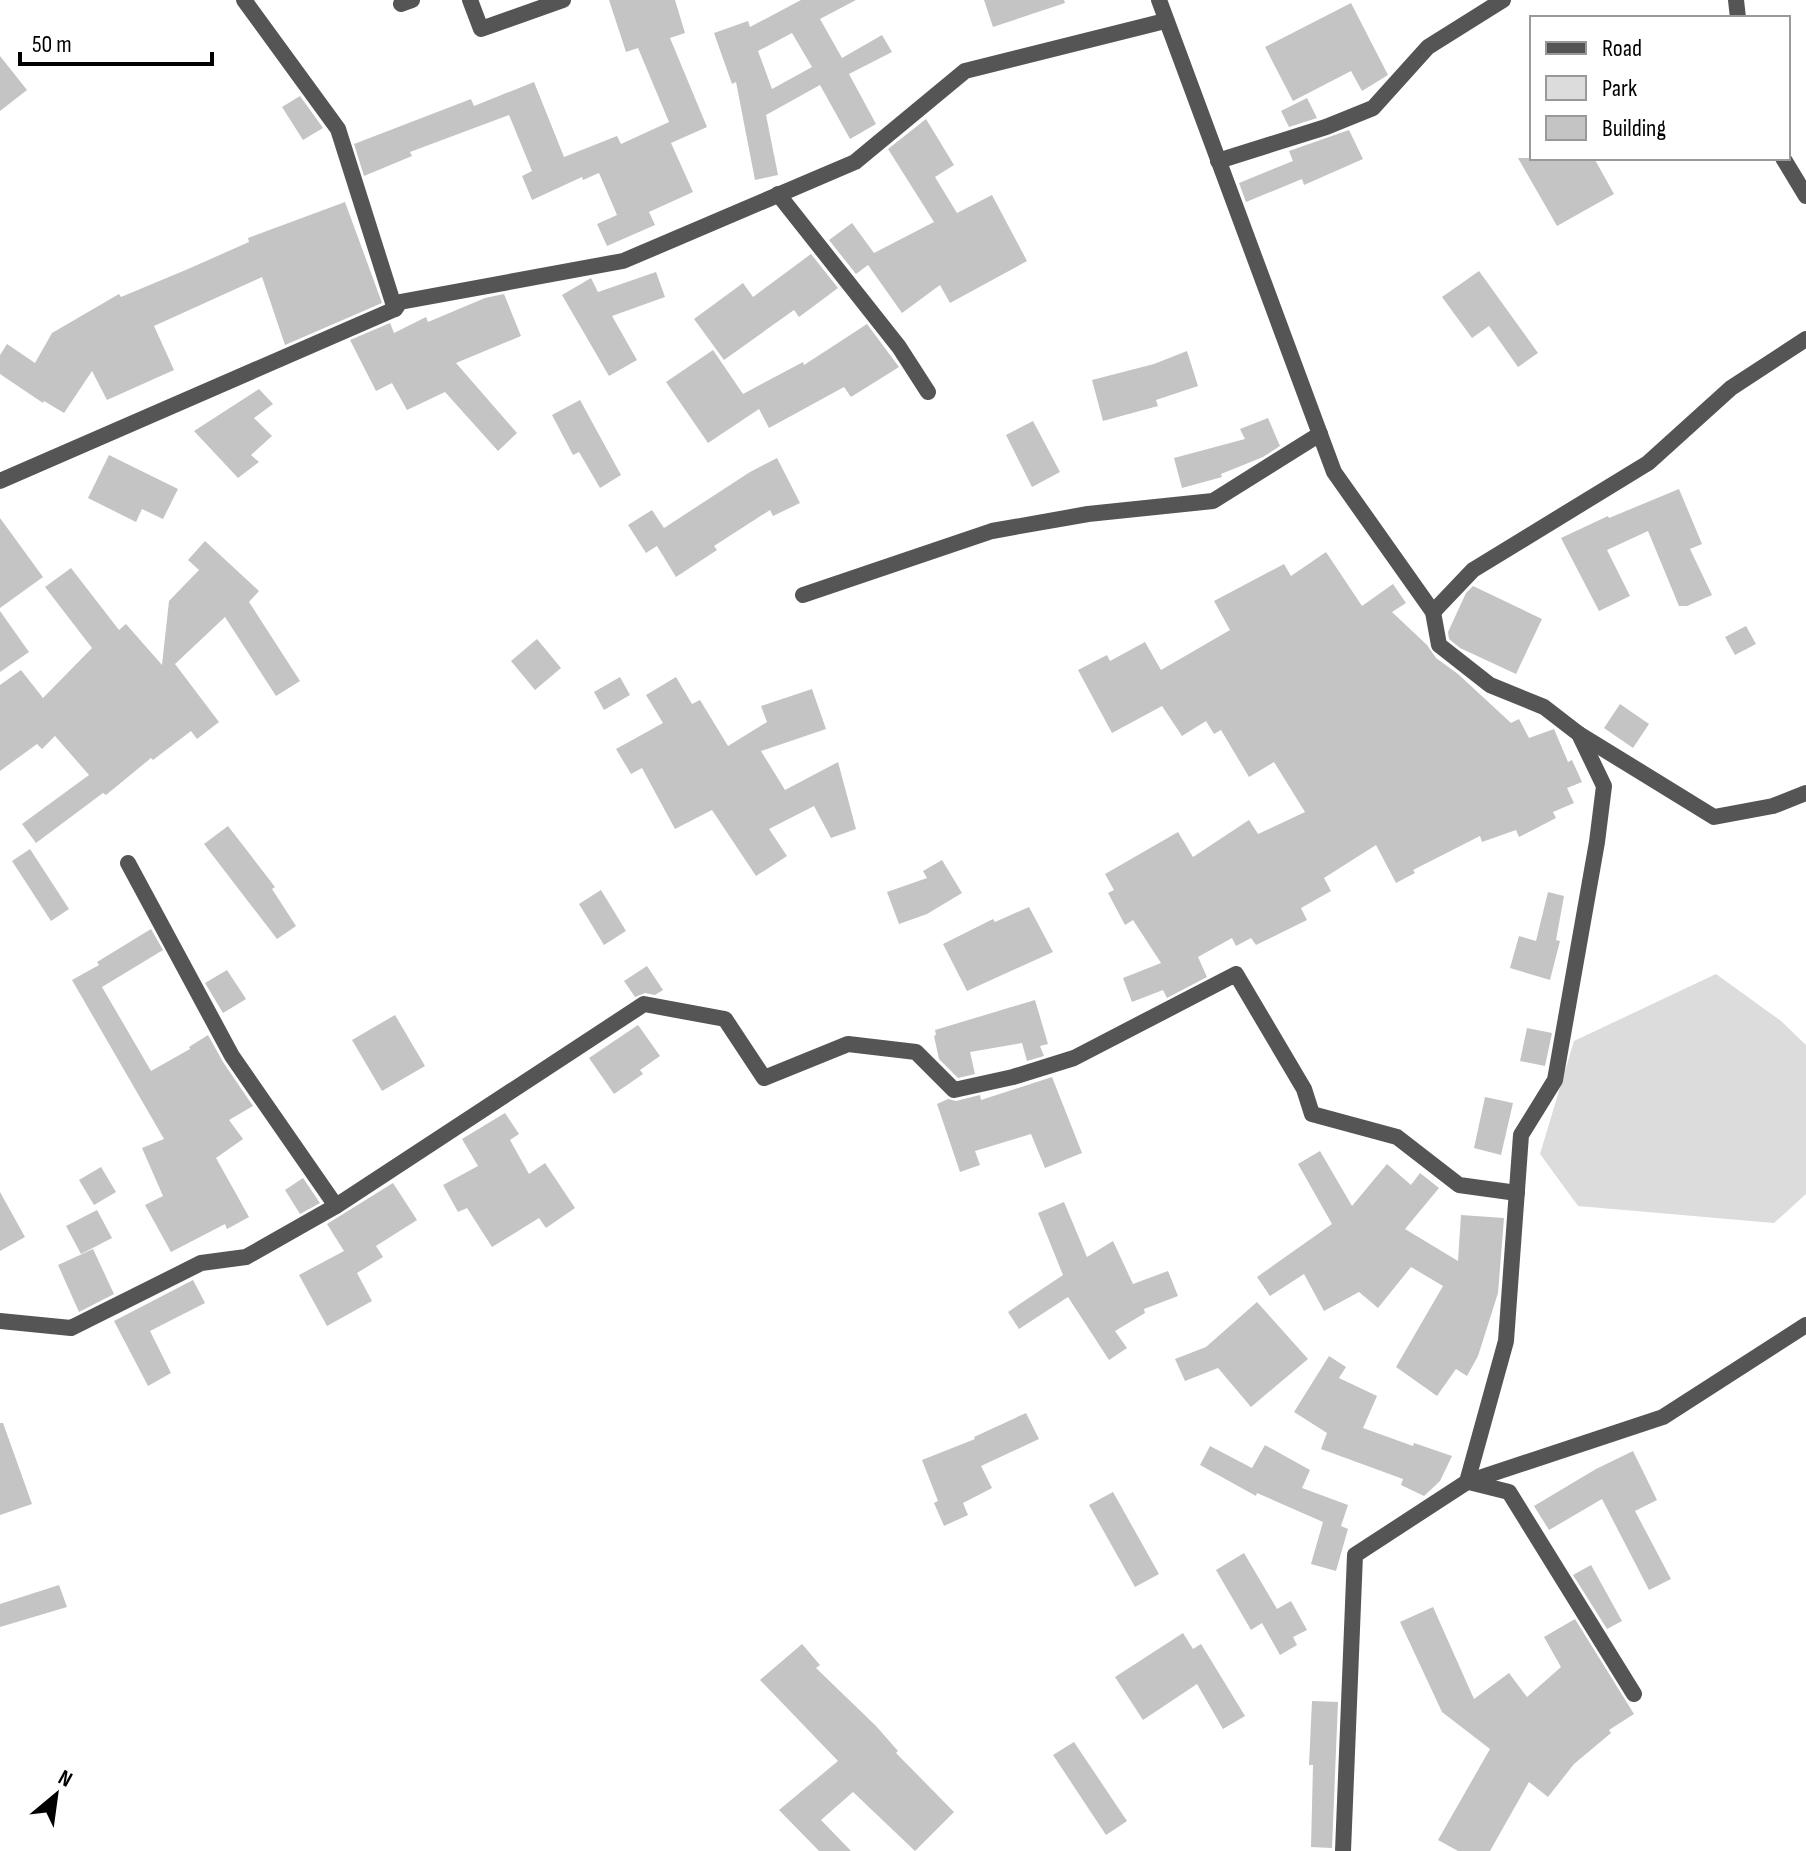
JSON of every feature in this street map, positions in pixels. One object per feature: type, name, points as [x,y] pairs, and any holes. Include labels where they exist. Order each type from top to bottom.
[{"type":"street","points":[[244,0],[338,129],[395,309]]},
{"type":"street","points":[[470,0],[481,29],[563,0]]},
{"type":"street","points":[[1159,0],[1334,472],[1433,612],[1439,645],[1490,685],[1544,707],[1579,734],[1714,817],[1773,806],[1806,793]]},
{"type":"street","points":[[1218,161],[1326,127],[1373,108],[1428,47],[1503,0]]},
{"type":"street","points":[[0,481],[395,309],[400,302],[623,261],[855,162],[965,71],[1165,21]]},
{"type":"street","points":[[1784,160],[1806,196]]},
{"type":"street","points":[[778,194],[899,347],[928,392]]},
{"type":"street","points":[[1433,612],[1473,570],[1648,463],[1731,388],[1806,339]]},
{"type":"street","points":[[803,595],[992,531],[1088,514],[1213,501],[1320,434]]},
{"type":"street","points":[[1467,1482],[1506,1341],[1521,1135],[1555,1080],[1597,842],[1604,786],[1579,734]]},
{"type":"street","points":[[128,863],[232,1056],[336,1206]]},
{"type":"street","points":[[0,1321],[71,1328],[201,1263],[246,1257],[336,1206],[644,1004],[725,1019],[764,1078],[848,1044],[916,1052],[954,1090],[1013,1077],[1074,1058],[1236,974],[1304,1089],[1312,1114],[1397,1137],[1459,1185],[1517,1193]]},
{"type":"street","points":[[1343,1851],[1355,1555],[1467,1482],[1663,1417],[1806,1325]]},
{"type":"street","points":[[1467,1482],[1509,1492],[1634,1694]]},
{"type":"green space","points":[[1716,974],[1781,1021],[1806,1045],[1806,1194],[1774,1223],[1578,1206],[1540,1154],[1574,1041]]},
{"type":"building","points":[[609,0],[675,0],[685,33],[670,38],[707,127],[671,143],[693,192],[649,212],[655,225],[607,246],[597,224],[617,215],[599,173],[583,180],[582,177],[532,200],[522,176],[532,171],[509,115],[410,152],[412,156],[364,176],[354,144],[471,99],[474,106],[534,82],[564,157],[617,136],[621,144],[669,122],[638,48],[626,52]]},
{"type":"building","points":[[801,0],[856,0],[820,19],[842,58],[882,35],[892,52],[849,74],[876,124],[850,139],[820,85],[766,115],[778,175],[755,180],[736,82],[732,84],[714,33],[748,21],[750,27]],"holes":[[[792,33],[812,67],[772,89],[758,51]]]},
{"type":"building","points":[[984,0],[1064,0],[1065,3],[993,27]]},
{"type":"building","points":[[1351,3],[1388,75],[1362,91],[1351,71],[1293,101],[1265,47]]},
{"type":"building","points":[[0,56],[27,90],[0,111]]},
{"type":"building","points":[[300,96],[323,128],[303,140],[282,107]]},
{"type":"building","points":[[1307,98],[1317,118],[1289,127],[1281,111]]},
{"type":"building","points":[[926,119],[954,165],[935,177],[957,213],[992,195],[1027,261],[950,303],[940,285],[902,313],[868,265],[856,274],[829,240],[852,223],[874,253],[934,222],[888,149]]},
{"type":"building","points":[[1349,130],[1363,159],[1304,185],[1302,179],[1246,202],[1239,183],[1293,161],[1289,151]]},
{"type":"building","points":[[1518,158],[1595,160],[1614,194],[1557,226]]},
{"type":"building","points":[[345,202],[382,303],[285,345],[262,277],[154,326],[174,370],[107,400],[92,371],[64,413],[0,374],[0,355],[7,344],[35,363],[52,333],[119,294],[121,297],[249,242],[248,238]]},
{"type":"building","points":[[811,254],[838,288],[799,317],[794,310],[724,360],[694,319],[743,283],[753,297]]},
{"type":"building","points":[[1479,271],[1538,353],[1518,367],[1489,326],[1472,338],[1442,297]]},
{"type":"building","points":[[656,272],[665,297],[612,316],[637,360],[609,376],[562,295],[591,278],[598,292]]},
{"type":"building","points":[[504,294],[521,336],[456,363],[517,433],[498,451],[445,392],[407,410],[392,383],[376,391],[350,340],[390,323],[394,333],[426,317],[428,322],[485,298]]},
{"type":"building","points":[[867,324],[899,367],[851,397],[844,387],[769,428],[759,409],[708,443],[666,382],[713,350],[743,394],[803,362],[804,365]]},
{"type":"building","points":[[1187,351],[1198,386],[1156,400],[1158,406],[1103,421],[1092,380],[1154,364]]},
{"type":"building","points":[[259,389],[273,404],[254,418],[272,436],[251,455],[259,462],[238,478],[194,431]]},
{"type":"building","points":[[580,400],[621,475],[600,488],[579,452],[573,455],[552,415]]},
{"type":"building","points":[[1268,418],[1280,446],[1263,457],[1221,474],[1222,477],[1182,488],[1174,458],[1245,439],[1240,429]]},
{"type":"building","points":[[1033,421],[1060,472],[1032,487],[1006,435]]},
{"type":"building","points":[[109,455],[178,489],[163,519],[142,509],[136,522],[88,498]]},
{"type":"building","points":[[777,458],[800,503],[773,516],[770,510],[714,546],[717,550],[676,577],[657,546],[646,553],[628,525],[652,510],[664,528]]},
{"type":"building","points":[[1679,489],[1702,544],[1690,549],[1712,595],[1687,606],[1679,606],[1648,531],[1607,550],[1630,596],[1599,611],[1561,538]]},
{"type":"building","points":[[0,518],[43,577],[0,608]]},
{"type":"building","points":[[205,541],[259,591],[249,602],[300,681],[276,696],[225,617],[175,664],[219,722],[197,739],[191,731],[36,843],[22,824],[89,775],[55,736],[42,749],[37,744],[0,771],[0,685],[21,670],[43,698],[92,648],[45,587],[71,568],[119,630],[126,624],[162,665],[169,601],[199,570],[188,560]]},
{"type":"building","points":[[1326,552],[1362,606],[1393,584],[1406,603],[1392,612],[1427,645],[1436,658],[1511,723],[1519,719],[1529,738],[1554,729],[1568,762],[1572,760],[1582,782],[1567,788],[1574,803],[1553,812],[1556,818],[1519,837],[1516,830],[1482,842],[1480,836],[1413,870],[1415,873],[1396,883],[1376,845],[1324,878],[1331,891],[1301,908],[1307,920],[1256,945],[1251,938],[1236,946],[1232,938],[1198,957],[1207,977],[1167,998],[1163,990],[1132,1002],[1123,978],[1161,963],[1133,920],[1125,925],[1108,893],[1114,890],[1105,874],[1178,832],[1193,857],[1249,820],[1258,834],[1305,812],[1274,762],[1249,777],[1221,730],[1214,734],[1206,721],[1182,736],[1162,706],[1112,733],[1078,670],[1107,655],[1110,661],[1145,642],[1161,670],[1230,630],[1214,601],[1284,564],[1291,576]]},
{"type":"building","points":[[1473,586],[1542,619],[1516,674],[1460,648],[1449,639],[1448,632],[1466,593]]},
{"type":"building","points":[[0,611],[29,652],[0,672]]},
{"type":"building","points":[[1746,626],[1756,644],[1735,655],[1725,637]]},
{"type":"building","points":[[537,639],[561,668],[535,690],[511,661]]},
{"type":"building","points":[[620,677],[630,695],[604,710],[594,692]]},
{"type":"building","points":[[676,677],[692,704],[700,700],[728,746],[767,722],[761,706],[812,689],[826,729],[761,751],[785,790],[838,762],[856,829],[831,838],[814,806],[769,829],[787,856],[756,876],[712,810],[675,829],[642,768],[631,774],[616,749],[663,723],[646,695]]},
{"type":"building","points":[[1620,704],[1649,724],[1633,748],[1604,728]]},
{"type":"building","points":[[228,826],[275,887],[272,889],[296,926],[277,939],[204,844]]},
{"type":"building","points":[[30,849],[69,909],[51,921],[12,861]]},
{"type":"building","points":[[942,860],[962,893],[927,914],[899,924],[887,892],[927,878],[923,871]]},
{"type":"building","points":[[601,890],[626,931],[604,945],[579,904]]},
{"type":"building","points":[[1548,892],[1564,896],[1556,940],[1560,941],[1550,980],[1510,968],[1519,936],[1536,941]]},
{"type":"building","points":[[1029,907],[1053,952],[967,991],[943,944],[993,919],[995,922]]},
{"type":"building","points":[[151,929],[163,950],[102,987],[151,1071],[208,1035],[253,1106],[229,1120],[243,1139],[216,1158],[249,1217],[227,1229],[225,1224],[171,1252],[145,1205],[163,1196],[142,1148],[164,1139],[72,980]]},
{"type":"building","points":[[647,966],[663,990],[655,995],[645,993],[635,997],[624,981]]},
{"type":"building","points":[[227,970],[246,999],[223,1013],[205,983]]},
{"type":"building","points":[[1035,1000],[1048,1044],[1040,1046],[1044,1056],[1027,1061],[1022,1043],[970,1052],[975,1074],[958,1078],[939,1059],[935,1030]]},
{"type":"building","points":[[395,1015],[425,1066],[382,1091],[352,1040]]},
{"type":"building","points":[[638,1025],[660,1056],[640,1070],[643,1074],[614,1094],[589,1058]]},
{"type":"building","points":[[1527,1028],[1552,1033],[1545,1066],[1520,1061]]},
{"type":"building","points":[[1052,1077],[1082,1153],[1045,1168],[1031,1134],[975,1151],[980,1165],[960,1172],[937,1104],[948,1099],[956,1101],[980,1095],[981,1100]]},
{"type":"building","points":[[1485,1097],[1513,1103],[1501,1155],[1474,1148]]},
{"type":"building","points":[[505,1113],[519,1134],[510,1140],[529,1174],[545,1163],[575,1208],[546,1228],[539,1218],[492,1247],[467,1208],[458,1212],[443,1185],[478,1166],[462,1139]]},
{"type":"building","points":[[1320,1151],[1352,1206],[1387,1164],[1411,1185],[1420,1173],[1439,1188],[1405,1229],[1458,1261],[1461,1215],[1504,1218],[1498,1293],[1478,1356],[1467,1376],[1456,1369],[1437,1396],[1396,1367],[1443,1286],[1411,1267],[1378,1308],[1359,1292],[1324,1311],[1304,1274],[1270,1296],[1257,1277],[1332,1224],[1298,1164]]},
{"type":"building","points":[[101,1167],[116,1192],[94,1205],[79,1180]]},
{"type":"building","points":[[303,1178],[320,1203],[300,1214],[285,1190]]},
{"type":"building","points":[[393,1183],[417,1220],[376,1246],[383,1257],[357,1273],[372,1301],[327,1326],[299,1275],[344,1251],[327,1224]]},
{"type":"building","points":[[0,1192],[25,1237],[0,1251]]},
{"type":"building","points":[[1064,1202],[1087,1257],[1113,1241],[1133,1284],[1168,1271],[1178,1296],[1144,1309],[1145,1313],[1115,1331],[1127,1348],[1109,1360],[1068,1297],[1019,1329],[1008,1312],[1063,1275],[1038,1213]]},
{"type":"building","points":[[97,1210],[112,1238],[81,1254],[66,1226]]},
{"type":"building","points":[[93,1249],[114,1294],[79,1312],[58,1265]]},
{"type":"building","points":[[193,1280],[205,1303],[150,1331],[171,1373],[148,1386],[114,1321]]},
{"type":"building","points":[[1257,1302],[1308,1359],[1251,1407],[1218,1368],[1185,1381],[1175,1359],[1206,1347]]},
{"type":"building","points":[[1329,1356],[1346,1367],[1339,1378],[1377,1396],[1363,1428],[1452,1456],[1440,1481],[1424,1496],[1401,1485],[1403,1479],[1321,1449],[1327,1433],[1294,1412]]},
{"type":"building","points":[[1026,1413],[1039,1439],[981,1466],[992,1488],[963,1503],[968,1515],[944,1526],[922,1460],[975,1439]]},
{"type":"building","points":[[0,1423],[3,1423],[32,1504],[0,1515]]},
{"type":"building","points":[[1265,1445],[1310,1470],[1302,1488],[1348,1505],[1341,1526],[1348,1529],[1336,1571],[1311,1564],[1323,1522],[1257,1493],[1256,1496],[1200,1465],[1210,1446],[1252,1468]]},
{"type":"building","points":[[1633,1451],[1657,1500],[1635,1511],[1671,1579],[1649,1590],[1602,1499],[1549,1530],[1534,1506]]},
{"type":"building","points":[[1113,1492],[1159,1574],[1135,1587],[1089,1505]]},
{"type":"building","points":[[1244,1553],[1277,1609],[1291,1601],[1307,1630],[1293,1637],[1297,1645],[1280,1655],[1262,1623],[1251,1630],[1216,1570]]},
{"type":"building","points":[[1591,1565],[1622,1621],[1607,1629],[1573,1575]]},
{"type":"building","points":[[59,1585],[67,1607],[0,1627],[0,1604]]},
{"type":"building","points":[[1433,1607],[1474,1699],[1509,1673],[1527,1697],[1561,1667],[1544,1637],[1575,1619],[1634,1714],[1609,1730],[1611,1733],[1574,1764],[1548,1797],[1529,1782],[1490,1851],[1458,1851],[1438,1840],[1490,1749],[1442,1712],[1400,1622]]},
{"type":"building","points":[[1183,1633],[1193,1649],[1201,1644],[1245,1716],[1223,1729],[1197,1684],[1143,1720],[1115,1677]]},
{"type":"building","points":[[802,1644],[820,1665],[816,1668],[876,1726],[898,1751],[896,1753],[954,1812],[915,1851],[853,1792],[821,1820],[851,1851],[819,1851],[779,1810],[838,1761],[760,1680]]},
{"type":"building","points":[[1312,1701],[1338,1702],[1332,1848],[1311,1847],[1313,1765],[1309,1765]]},
{"type":"building","points":[[1074,1742],[1127,1821],[1106,1835],[1053,1755]]}]
